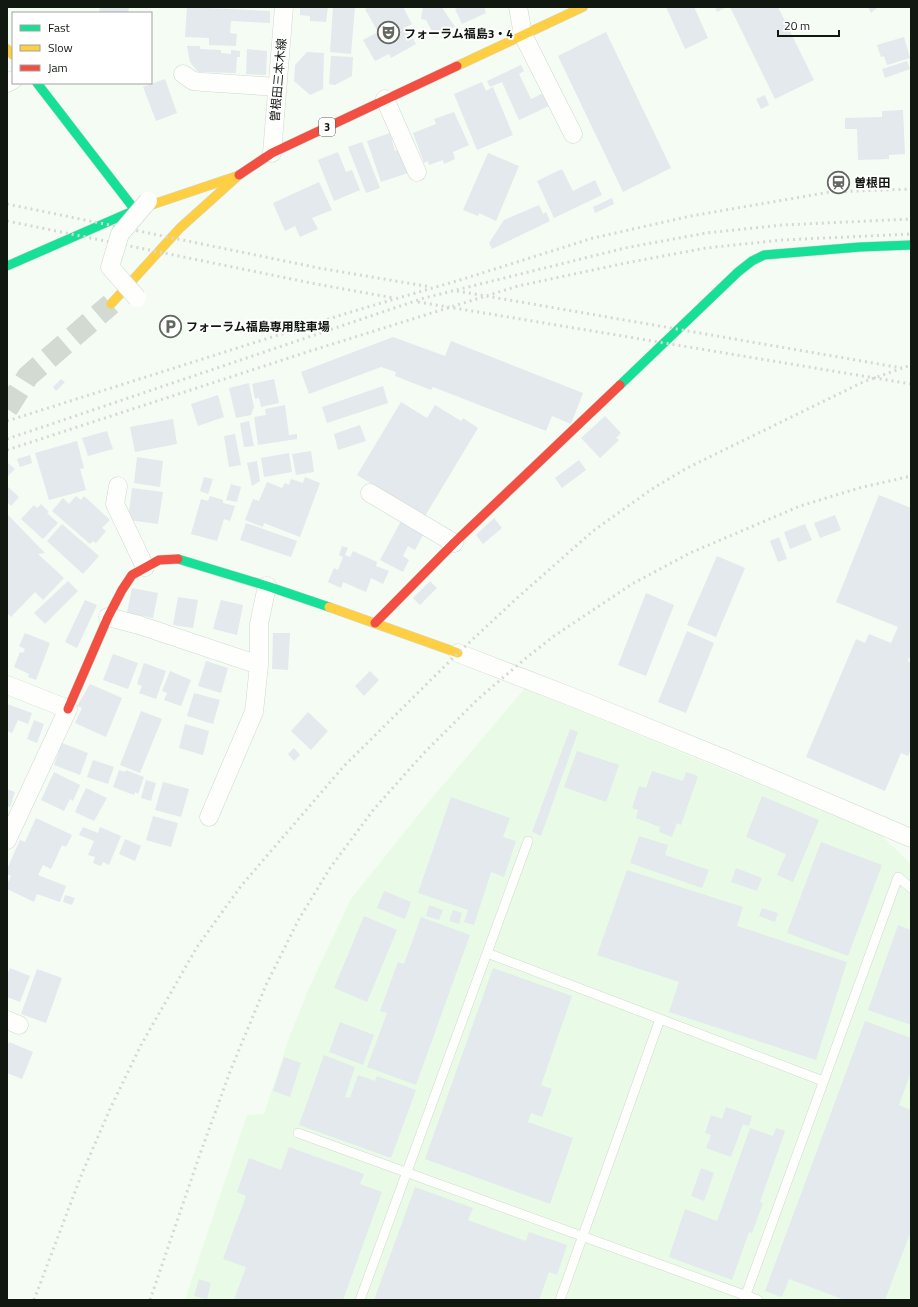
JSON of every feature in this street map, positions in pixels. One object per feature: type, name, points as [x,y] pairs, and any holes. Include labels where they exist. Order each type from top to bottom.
[{"type":"street","name":"曽根田三本木線","points":[[272,153],[284,7]]},
{"type":"street","points":[[518,7],[523,35],[573,134]]},
{"type":"street","name":"3","points":[[110,304],[180,228],[237,176],[272,153],[583,7]]},
{"type":"street","points":[[183,74],[193,81],[277,87]]},
{"type":"street","points":[[38,84],[141,206]]},
{"type":"street","points":[[385,99],[417,172]]},
{"type":"street","points":[[7,266],[141,206],[237,176]]},
{"type":"street","points":[[137,298],[110,267],[120,234],[141,206]]},
{"type":"street","points":[[375,623],[454,543],[738,272],[752,261],[764,255],[860,247],[911,245]]},
{"type":"street","points":[[118,486],[114,504],[145,567]]},
{"type":"street","points":[[370,493],[454,543]]},
{"type":"street","points":[[9,833],[68,709],[108,617],[122,590],[132,575],[145,567],[159,560],[176,559],[267,586],[458,653],[735,763],[911,838]]},
{"type":"street","points":[[209,817],[254,712],[259,664],[258,624],[267,586]]},
{"type":"street","points":[[108,617],[140,625],[259,664]]},
{"type":"street","points":[[7,685],[68,709]]},
{"type":"lane","points":[[360,1300],[528,840]]},
{"type":"lane","points":[[745,1298],[898,877],[911,888]]},
{"type":"lane","points":[[486,953],[823,1081]]},
{"type":"lane","points":[[560,1300],[660,1019]]},
{"type":"lane","points":[[298,1133],[583,1236],[745,1298],[758,1300]]},
{"type":"shaded area","points":[[525,688],[880,834],[911,864],[911,1300],[185,1300],[247,1115],[264,1114],[289,1038],[309,988],[351,899],[427,804]]},
{"type":"building","points":[[100,7],[129,7],[128,12],[99,12]]},
{"type":"building","points":[[187,7],[270,11],[270,23],[231,21],[230,33],[237,34],[236,46],[209,45],[209,38],[185,37]]},
{"type":"building","points":[[300,7],[328,7],[326,22],[310,21],[310,16],[300,15]]},
{"type":"building","points":[[333,7],[355,7],[351,54],[330,52]]},
{"type":"building","points":[[370,7],[403,7],[412,24],[406,27],[416,44],[391,58],[389,54],[375,61],[363,40],[378,32],[365,9]]},
{"type":"building","points":[[423,7],[443,7],[455,27],[435,37],[426,20],[421,19]]},
{"type":"building","points":[[460,7],[484,7],[486,13],[462,24],[455,9]]},
{"type":"building","points":[[666,7],[694,7],[708,38],[685,49]]},
{"type":"building","points":[[715,7],[727,7],[717,12]]},
{"type":"building","points":[[730,7],[778,7],[814,80],[775,99]]},
{"type":"building","points":[[868,7],[878,7],[871,13]]},
{"type":"building","points":[[606,32],[671,168],[623,192],[558,56]]},
{"type":"building","points":[[904,37],[910,58],[887,65],[884,56],[881,57],[877,45]]},
{"type":"building","points":[[187,46],[200,46],[200,49],[221,50],[221,53],[231,54],[231,50],[240,51],[240,57],[237,57],[236,73],[198,72],[190,62]]},
{"type":"building","points":[[247,49],[267,51],[266,75],[246,74]]},
{"type":"building","points":[[307,52],[324,53],[323,89],[310,95],[294,81],[295,65]]},
{"type":"building","points":[[331,56],[353,57],[352,76],[335,85],[329,84]]},
{"type":"building","points":[[907,61],[910,69],[885,78],[882,69]]},
{"type":"building","points":[[521,65],[524,71],[519,74],[531,99],[543,93],[549,106],[519,120],[502,82],[490,87],[487,81]]},
{"type":"building","points":[[165,79],[177,113],[156,121],[143,87]]},
{"type":"building","points":[[482,82],[486,91],[493,87],[513,135],[477,150],[454,94]]},
{"type":"building","points":[[765,95],[769,105],[761,109],[756,99]]},
{"type":"building","points":[[903,110],[905,154],[889,155],[889,159],[858,160],[857,129],[845,129],[845,118],[882,117],[882,111]]},
{"type":"building","points":[[454,112],[469,145],[453,152],[455,159],[444,164],[443,160],[429,165],[428,161],[424,163],[413,133],[436,124],[434,119]]},
{"type":"building","points":[[390,133],[395,151],[400,149],[408,173],[381,182],[367,141]]},
{"type":"building","points":[[362,142],[380,188],[366,193],[348,147]]},
{"type":"building","points":[[338,152],[346,172],[352,170],[360,190],[334,201],[318,160]]},
{"type":"building","points":[[488,153],[519,166],[496,221],[479,213],[478,216],[463,210]]},
{"type":"building","points":[[562,169],[573,191],[595,180],[602,195],[554,218],[537,181]]},
{"type":"building","points":[[319,182],[332,210],[312,218],[318,229],[300,237],[295,226],[285,231],[273,203]]},
{"type":"building","points":[[612,198],[614,204],[595,213],[593,207]]},
{"type":"building","points":[[539,205],[543,214],[546,212],[550,221],[492,249],[489,243],[504,220]]},
{"type":"building","points":[[393,337],[445,356],[451,341],[583,393],[571,424],[552,416],[546,431],[433,387],[431,390],[395,376],[396,372],[381,367],[309,394],[301,372]]},
{"type":"building","points":[[61,379],[65,382],[56,391],[53,387]]},
{"type":"building","points":[[274,379],[279,403],[261,407],[259,398],[255,399],[252,384]]},
{"type":"building","points":[[249,383],[254,407],[251,415],[236,418],[229,388]]},
{"type":"building","points":[[383,386],[388,403],[327,423],[322,407]]},
{"type":"building","points":[[218,395],[224,417],[198,426],[191,404]]},
{"type":"building","points":[[401,402],[427,418],[435,405],[461,421],[463,418],[478,428],[425,516],[357,475]]},
{"type":"building","points":[[285,405],[289,435],[297,434],[297,439],[258,445],[254,417],[266,415],[265,409]]},
{"type":"building","points":[[605,416],[621,433],[616,438],[619,440],[600,458],[581,438]]},
{"type":"building","points":[[173,419],[177,444],[135,452],[130,427]]},
{"type":"building","points":[[249,421],[254,446],[244,447],[240,423]]},
{"type":"building","points":[[360,425],[366,441],[338,450],[334,434]]},
{"type":"building","points":[[107,431],[113,449],[88,456],[82,438]]},
{"type":"building","points":[[235,434],[241,465],[229,467],[224,436]]},
{"type":"building","points":[[77,441],[84,468],[80,469],[86,490],[49,500],[35,453]]},
{"type":"building","points":[[311,451],[314,472],[296,475],[292,454]]},
{"type":"building","points":[[289,453],[292,472],[264,477],[261,458]]},
{"type":"building","points":[[30,455],[32,463],[20,467],[17,459]]},
{"type":"building","points":[[137,457],[163,461],[160,487],[134,483]]},
{"type":"building","points":[[579,460],[586,470],[562,488],[555,478]]},
{"type":"building","points":[[257,461],[260,481],[252,486],[247,463]]},
{"type":"building","points":[[8,463],[15,469],[7,477],[7,465]]},
{"type":"building","points":[[204,477],[213,479],[208,494],[200,491]]},
{"type":"building","points":[[305,477],[320,483],[300,537],[264,523],[263,527],[245,520],[253,499],[259,501],[267,482],[282,488],[285,483],[289,485],[291,479],[303,483]]},
{"type":"building","points":[[231,484],[241,487],[237,502],[226,500]]},
{"type":"building","points":[[7,486],[19,497],[11,506],[7,502]]},
{"type":"building","points":[[132,488],[163,492],[158,524],[128,520]]},
{"type":"building","points":[[879,495],[911,508],[911,654],[908,661],[911,663],[911,749],[908,756],[901,753],[885,791],[806,757],[856,639],[865,643],[869,634],[891,643],[898,627],[836,602]]},
{"type":"building","points":[[76,496],[81,500],[84,496],[110,520],[102,528],[106,531],[96,543],[93,541],[90,544],[52,511],[63,498],[69,504]]},
{"type":"building","points":[[210,496],[223,500],[223,503],[235,506],[230,521],[224,519],[217,541],[191,534],[201,499],[208,501]]},
{"type":"building","points":[[41,504],[49,512],[47,513],[58,523],[43,539],[21,519],[34,505],[37,508]]},
{"type":"building","points":[[7,514],[45,553],[38,554],[64,578],[43,600],[35,592],[11,617],[7,613]]},
{"type":"building","points":[[835,515],[841,530],[820,538],[814,523]]},
{"type":"building","points":[[494,518],[502,528],[483,544],[476,535]]},
{"type":"building","points":[[401,521],[424,533],[415,550],[408,546],[403,556],[409,560],[403,572],[380,560]]},
{"type":"building","points":[[246,523],[297,541],[291,557],[240,540]]},
{"type":"building","points":[[62,524],[99,556],[83,574],[47,541]]},
{"type":"building","points":[[805,524],[812,540],[790,549],[784,532]]},
{"type":"building","points":[[779,537],[787,559],[778,562],[770,541]]},
{"type":"building","points":[[342,546],[348,548],[345,555],[350,557],[353,551],[377,562],[376,566],[389,571],[383,584],[371,578],[366,592],[343,582],[341,588],[328,582],[334,568],[338,570],[343,557],[339,555]]},
{"type":"building","points":[[717,556],[745,568],[716,637],[687,625]]},
{"type":"building","points":[[68,581],[78,591],[45,624],[34,613]]},
{"type":"building","points":[[430,581],[437,588],[420,605],[413,598]]},
{"type":"building","points":[[132,588],[158,593],[153,618],[127,613]]},
{"type":"building","points":[[646,593],[674,605],[646,676],[618,665]]},
{"type":"building","points":[[178,597],[198,600],[193,628],[173,625]]},
{"type":"building","points":[[85,600],[97,605],[77,648],[65,642]]},
{"type":"building","points":[[221,600],[243,605],[237,635],[213,629]]},
{"type":"building","points":[[687,631],[714,643],[686,713],[658,702]]},
{"type":"building","points":[[25,633],[50,643],[36,680],[28,677],[29,674],[14,667],[20,652],[23,653],[25,649],[19,646]]},
{"type":"building","points":[[273,633],[290,633],[288,670],[272,669]]},
{"type":"building","points":[[113,654],[138,663],[128,689],[103,680]]},
{"type":"building","points":[[206,661],[228,668],[221,693],[198,686]]},
{"type":"building","points":[[144,663],[166,671],[156,699],[139,693],[142,686],[137,684]]},
{"type":"building","points":[[170,671],[191,680],[181,706],[164,700],[167,693],[162,691]]},
{"type":"building","points":[[370,671],[379,680],[364,696],[355,686]]},
{"type":"building","points":[[90,684],[122,698],[106,737],[75,723],[82,708],[77,706]]},
{"type":"building","points":[[194,693],[220,700],[213,724],[187,716]]},
{"type":"building","points":[[7,704],[32,713],[28,724],[18,720],[12,733],[7,731]]},
{"type":"building","points":[[141,711],[162,719],[140,773],[120,765]]},
{"type":"building","points":[[308,712],[328,731],[311,750],[291,731]]},
{"type":"building","points":[[34,720],[44,724],[37,743],[27,739]]},
{"type":"building","points":[[185,724],[209,731],[203,755],[179,748]]},
{"type":"building","points":[[570,729],[578,732],[541,836],[532,832]]},
{"type":"building","points":[[62,743],[88,753],[80,775],[54,765]]},
{"type":"building","points":[[294,748],[300,755],[294,761],[288,754]]},
{"type":"building","points":[[577,751],[619,765],[606,802],[564,787]]},
{"type":"building","points":[[93,760],[114,767],[108,784],[87,777]]},
{"type":"building","points":[[119,770],[125,772],[126,770],[144,777],[138,794],[135,792],[134,795],[113,787]]},
{"type":"building","points":[[652,771],[683,781],[686,772],[698,776],[681,825],[677,823],[672,837],[659,832],[660,827],[636,818],[638,810],[632,808],[639,786],[646,788]]},
{"type":"building","points":[[54,772],[80,785],[73,801],[70,799],[64,811],[41,800]]},
{"type":"building","points":[[146,780],[156,783],[151,801],[141,798]]},
{"type":"building","points":[[163,782],[189,789],[181,817],[155,810]]},
{"type":"building","points":[[86,788],[107,798],[94,821],[75,812]]},
{"type":"building","points":[[7,789],[15,792],[10,807],[7,806]]},
{"type":"building","points":[[762,796],[819,820],[793,882],[777,875],[786,854],[746,837]]},
{"type":"building","points":[[451,797],[510,818],[503,837],[516,841],[504,877],[491,872],[474,925],[464,922],[468,910],[418,893]]},
{"type":"building","points":[[153,816],[178,823],[171,847],[146,840]]},
{"type":"building","points":[[36,818],[72,835],[66,847],[62,845],[51,869],[43,865],[38,875],[66,886],[60,902],[37,894],[34,902],[7,889],[7,884],[11,876],[7,874],[7,869],[20,840],[25,842]]},
{"type":"building","points":[[83,827],[98,833],[100,827],[121,836],[109,865],[103,862],[101,866],[93,863],[95,857],[88,855],[94,841],[79,835]]},
{"type":"building","points":[[639,836],[668,845],[665,855],[709,870],[702,888],[630,863]]},
{"type":"building","points":[[125,839],[141,846],[135,861],[119,854]]},
{"type":"building","points":[[821,842],[882,865],[848,956],[787,933]]},
{"type":"building","points":[[736,868],[762,878],[757,891],[731,882]]},
{"type":"building","points":[[627,870],[743,907],[737,926],[847,962],[816,1060],[669,1012],[679,982],[597,955]]},
{"type":"building","points":[[384,891],[411,902],[405,919],[377,908]]},
{"type":"building","points":[[65,895],[75,898],[72,905],[63,902]]},
{"type":"building","points":[[429,905],[443,910],[439,920],[426,916]]},
{"type":"building","points":[[762,908],[778,913],[775,922],[759,916]]},
{"type":"building","points":[[453,910],[462,913],[459,924],[449,921]]},
{"type":"building","points":[[364,916],[397,930],[367,1002],[334,988]]},
{"type":"building","points":[[421,917],[470,935],[416,1085],[367,1067],[387,1013],[380,1011],[398,962],[404,964]]},
{"type":"building","points":[[898,925],[911,930],[911,1025],[868,1010]]},
{"type":"building","points":[[10,968],[30,976],[20,1002],[7,997],[7,975]]},
{"type":"building","points":[[493,968],[572,996],[541,1085],[552,1089],[542,1117],[531,1113],[528,1122],[573,1138],[550,1204],[425,1159]]},
{"type":"building","points":[[37,969],[62,978],[46,1023],[21,1014]]},
{"type":"building","points":[[865,1021],[911,1038],[911,1072],[899,1105],[911,1110],[911,1231],[885,1300],[845,1300],[789,1279],[782,1297],[765,1291]]},
{"type":"building","points":[[340,1022],[374,1035],[363,1065],[329,1052]]},
{"type":"building","points":[[9,1042],[33,1052],[22,1079],[7,1073],[7,1048]]},
{"type":"building","points":[[324,1055],[355,1067],[345,1097],[350,1098],[358,1075],[375,1081],[377,1076],[416,1090],[391,1158],[299,1125]]},
{"type":"building","points":[[284,1057],[301,1063],[290,1097],[273,1091]]},
{"type":"building","points":[[726,1107],[752,1116],[749,1126],[743,1124],[731,1157],[706,1148],[711,1135],[705,1133],[711,1115],[722,1119]]},
{"type":"building","points":[[750,1128],[773,1136],[776,1128],[785,1131],[760,1202],[763,1203],[752,1233],[749,1232],[732,1280],[669,1257],[685,1209],[717,1221]]},
{"type":"building","points":[[289,1147],[364,1174],[360,1184],[382,1192],[343,1300],[234,1300],[246,1267],[223,1259],[246,1196],[237,1192],[249,1158],[281,1170]]},
{"type":"building","points":[[701,1168],[714,1173],[704,1201],[691,1196]]},
{"type":"building","points":[[415,1187],[473,1208],[468,1220],[526,1241],[529,1232],[567,1245],[557,1275],[549,1272],[539,1300],[374,1300]]},
{"type":"building","points":[[199,1279],[211,1283],[207,1299],[194,1296]]},
{"type":"tunnel","points":[[7,409],[28,376],[111,304]]},
{"type":"railway","points":[[7,421],[354,311],[460,280],[593,238],[691,216],[830,192],[911,189]]},
{"type":"railway","points":[[7,204],[319,268],[431,287]]},
{"type":"railway","points":[[7,439],[424,298],[625,248],[706,233],[782,225],[911,219]]},
{"type":"railway","points":[[7,221],[316,284],[394,298]]},
{"type":"railway","points":[[7,450],[307,352],[518,286],[706,248],[782,240],[911,234]]},
{"type":"railway","points":[[457,291],[902,368]]},
{"type":"railway","points":[[418,302],[911,384]]},
{"type":"railway","points":[[34,1300],[81,1176],[110,1109],[141,1045],[197,947],[241,886],[344,766],[458,653],[516,599],[593,531],[652,489],[687,468],[863,382],[911,365]]},
{"type":"railway","points":[[150,1300],[231,1069],[266,985],[299,919],[330,868],[374,809],[423,754],[478,699],[526,658],[554,636],[632,584],[690,553],[800,506],[859,488],[911,476]]},
{"type":"traffic: fast","points":[[38,84],[135,210]]},
{"type":"traffic: fast","points":[[7,266],[135,210],[148,206]]},
{"type":"traffic: fast","points":[[620,385],[738,272],[752,261],[764,255],[860,247],[911,245]]},
{"type":"traffic: fast","points":[[178,559],[267,586],[329,607]]},
{"type":"traffic: slow","points":[[457,66],[583,7]]},
{"type":"traffic: slow","points":[[7,49],[12,54]]},
{"type":"traffic: slow","points":[[111,304],[180,228],[239,175]]},
{"type":"traffic: slow","points":[[148,206],[237,176]]},
{"type":"traffic: slow","points":[[329,607],[458,653]]},
{"type":"traffic: jam","points":[[239,175],[272,153],[457,66]]},
{"type":"traffic: jam","points":[[375,623],[454,543],[620,385]]},
{"type":"traffic: jam","points":[[68,709],[108,617],[122,590],[132,575],[159,560],[178,559]]},
{"type":"place","name":"フォーラム福島3・4","points":[[389,33]]},
{"type":"place","name":"曽根田","points":[[839,182]]},
{"type":"place","name":"フォーラム福島専用駐車場","points":[[170,326]]}]
